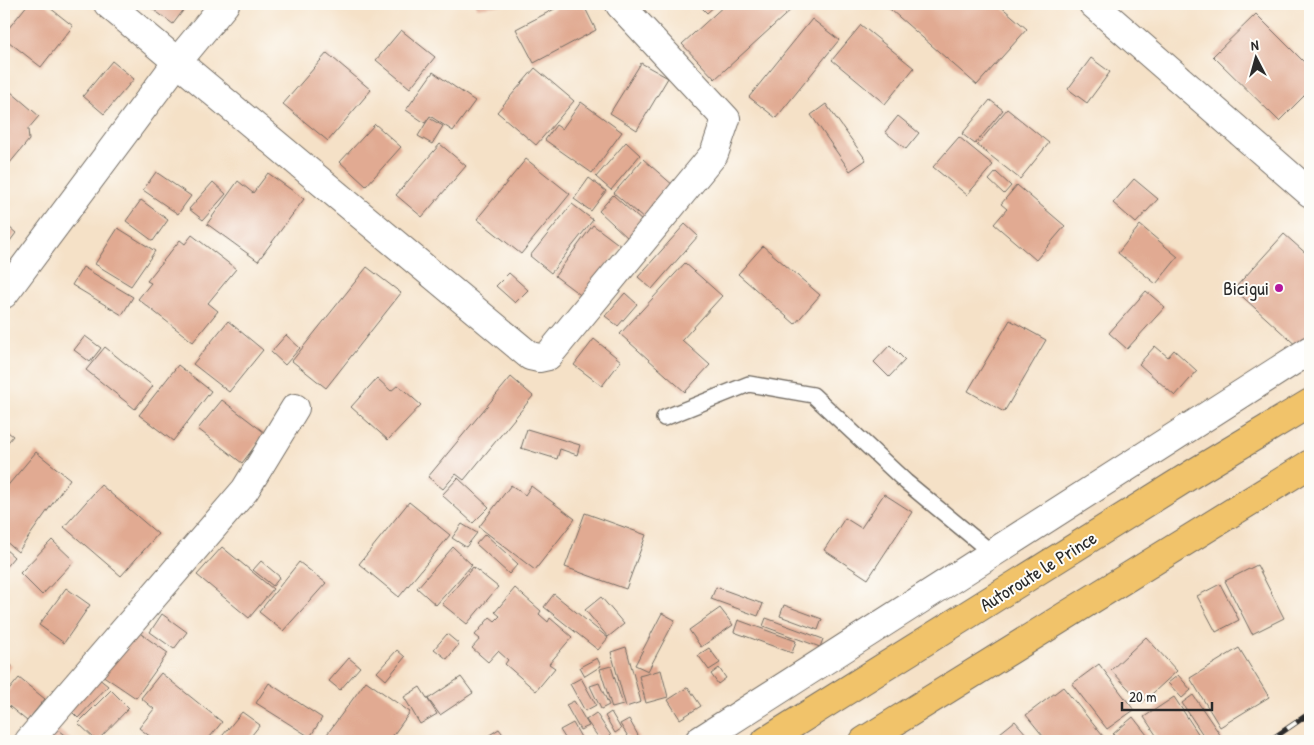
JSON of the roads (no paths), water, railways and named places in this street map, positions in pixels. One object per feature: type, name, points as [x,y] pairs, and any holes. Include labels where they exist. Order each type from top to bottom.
[{"type":"main road","name":"Autoroute le Prince","points":[[766,741],[1188,476],[1310,403]]},
{"type":"main road","points":[[864,741],[1310,464]]},
{"type":"street","points":[[108,4],[530,356],[539,358],[548,356],[714,154],[726,119],[620,5]]},
{"type":"street","points":[[4,294],[178,61],[225,4]]},
{"type":"street","points":[[1093,4],[1310,193]]},
{"type":"street","points":[[699,741],[1310,350]]},
{"type":"street","points":[[29,741],[245,490],[295,408]]},
{"type":"lane","points":[[664,418],[749,384],[813,395],[906,482],[992,554]]},
{"type":"railway","points":[[1269,741],[1310,713]]},
{"type":"place","name":"Bicigui","points":[[1279,288]]}]
